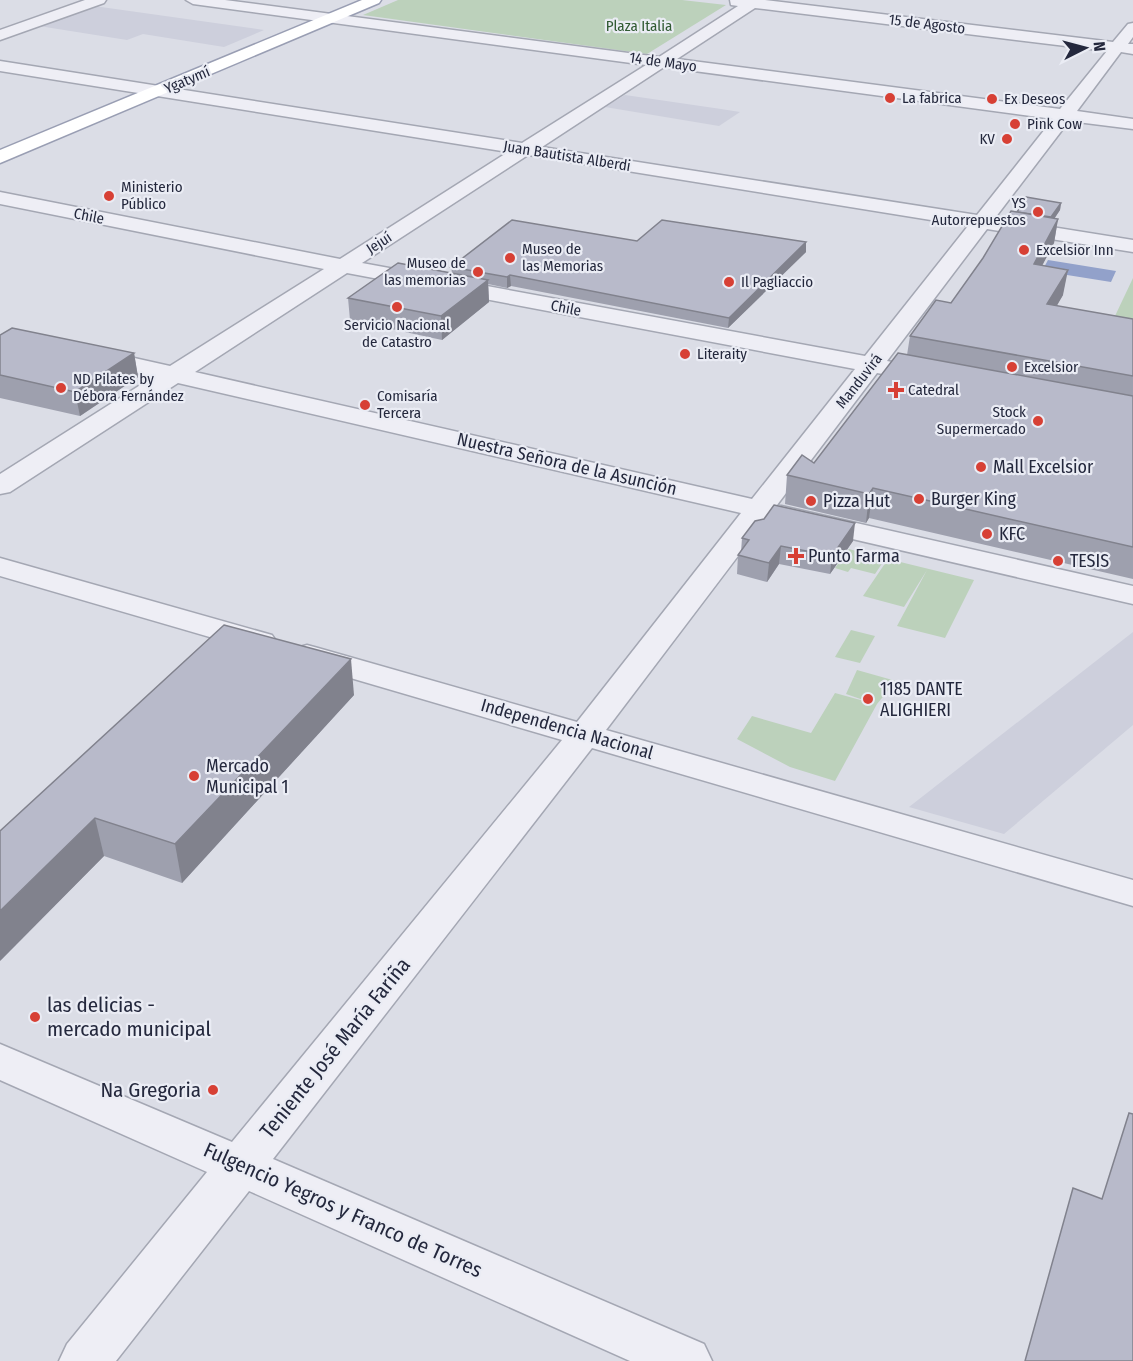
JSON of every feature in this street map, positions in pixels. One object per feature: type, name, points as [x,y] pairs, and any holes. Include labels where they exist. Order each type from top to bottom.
[{"type":"main road","name":"Ygatymí","points":[[0,143],[347,0]]},
{"type":"main road","name":"Ygatymí","points":[[0,157],[374,0]]},
{"type":"street","points":[[0,35],[99,0]]},
{"type":"street","name":"14 de Mayo","points":[[193,0],[1133,124]]},
{"type":"street","name":"15 de Agosto","points":[[722,0],[755,2],[1125,48]]},
{"type":"street","name":"Jejuí","points":[[0,486],[755,2]]},
{"type":"street","name":"Manduvirá","points":[[585,734],[1065,115],[1125,48],[1133,27]]},
{"type":"street","name":"Juan Bautista Alberdi","points":[[0,66],[1133,246]]},
{"type":"street","name":"Chile","points":[[0,198],[343,266],[905,371]]},
{"type":"street","name":"Nuestra Señora de la Asunción","points":[[70,350],[1133,595]]},
{"type":"street","name":"Independencia Nacional","points":[[0,567],[1133,893]]},
{"type":"street","name":"Teniente José María Fariña","points":[[85,1361],[585,734]]},
{"type":"street","name":"Fulgencio Yegros y Franco de Torres","points":[[0,1061],[686,1361]]},
{"type":"shaded area","points":[[94,6],[264,30],[224,47],[143,34],[127,40],[39,26]]},
{"type":"shaded area","points":[[625,95],[740,112],[719,126],[605,107]]},
{"type":"shaded area","points":[[1133,632],[1133,725],[1004,834],[909,807]]},
{"type":"green space","name":"Plaza Italia","points":[[398,0],[682,0],[726,5],[647,54],[363,15]]},
{"type":"green space","points":[[1133,278],[1133,319],[1115,316]]},
{"type":"green space","points":[[849,549],[885,559],[875,574],[851,568],[848,572],[835,568]]},
{"type":"green space","points":[[888,559],[974,580],[945,638],[897,626],[927,570],[904,607],[863,596]]},
{"type":"green space","points":[[851,630],[875,636],[860,663],[835,657]]},
{"type":"green space","points":[[857,670],[896,681],[877,704],[835,781],[790,767],[737,739],[752,716],[811,733],[835,693],[875,704],[846,694]]},
{"type":"water","points":[[1048,260],[1116,271],[1111,282],[1042,271]]},
{"type":"building","points":[[1026,197],[1061,203],[1051,217],[1017,212]]},
{"type":"building","points":[[1011,211],[1058,219],[1034,264],[1068,270],[1047,304],[1133,319],[1133,376],[910,336],[936,300],[951,303],[983,258]]},
{"type":"building","points":[[512,220],[637,241],[662,220],[806,242],[729,318],[510,275],[507,277],[451,267]]},
{"type":"building","points":[[398,263],[488,280],[441,316],[348,298]]},
{"type":"building","points":[[12,328],[134,353],[75,392],[0,375],[0,335]]},
{"type":"building","name":"Mall Excelsior","points":[[898,353],[1133,396],[1133,547],[873,488],[869,494],[787,475],[802,455],[814,463]]},
{"type":"building","points":[[774,505],[855,523],[832,556],[781,546],[769,563],[738,555],[749,540],[742,538],[755,521],[764,519]]},
{"type":"building","name":"Mercado Municipal 1","points":[[224,625],[351,659],[175,844],[95,818],[0,911],[0,831]]},
{"type":"building","points":[[1129,1113],[1133,1114],[1133,1361],[1025,1361],[1073,1188],[1102,1199]]},
{"type":"place","name":"La fabrica","points":[[890,98]]},
{"type":"place","name":"Ex Deseos","points":[[992,99]]},
{"type":"place","name":"Pink Cow","points":[[1015,124]]},
{"type":"place","name":"KV","points":[[1007,139]]},
{"type":"place","name":"Ministerio Público","points":[[109,196]]},
{"type":"place","name":"YS Autorrepuestos","points":[[1038,212]]},
{"type":"place","name":"Excelsior Inn","points":[[1024,250]]},
{"type":"place","name":"Museo de las Memorias","points":[[510,258]]},
{"type":"place","name":"Museo de las memorias","points":[[478,272]]},
{"type":"place","name":"Il Pagliaccio","points":[[729,282]]},
{"type":"place","name":"Servicio Nacional de Catastro","points":[[397,307]]},
{"type":"place","name":"Literaity","points":[[685,354]]},
{"type":"place","name":"Excelsior","points":[[1012,367]]},
{"type":"place","name":"ND Pilates by Débora Fernández","points":[[61,388]]},
{"type":"place","name":"Catedral","points":[[896,390]]},
{"type":"place","name":"Comisaría Tercera","points":[[365,405]]},
{"type":"place","name":"Stock Supermercado","points":[[1038,421]]},
{"type":"place","name":"Mall Excelsior","points":[[981,467]]},
{"type":"place","name":"Burger King","points":[[919,499]]},
{"type":"place","name":"Pizza Hut","points":[[811,501]]},
{"type":"place","name":"KFC","points":[[987,534]]},
{"type":"place","name":"Punto Farma","points":[[796,556]]},
{"type":"place","name":"TESIS","points":[[1058,561]]},
{"type":"place","name":"1185 DANTE ALIGHIERI","points":[[868,699]]},
{"type":"place","name":"Mercado Municipal 1","points":[[194,776]]},
{"type":"place","name":"las delicias - mercado municipal","points":[[35,1017]]},
{"type":"place","name":"Na Gregoria","points":[[213,1090]]}]
